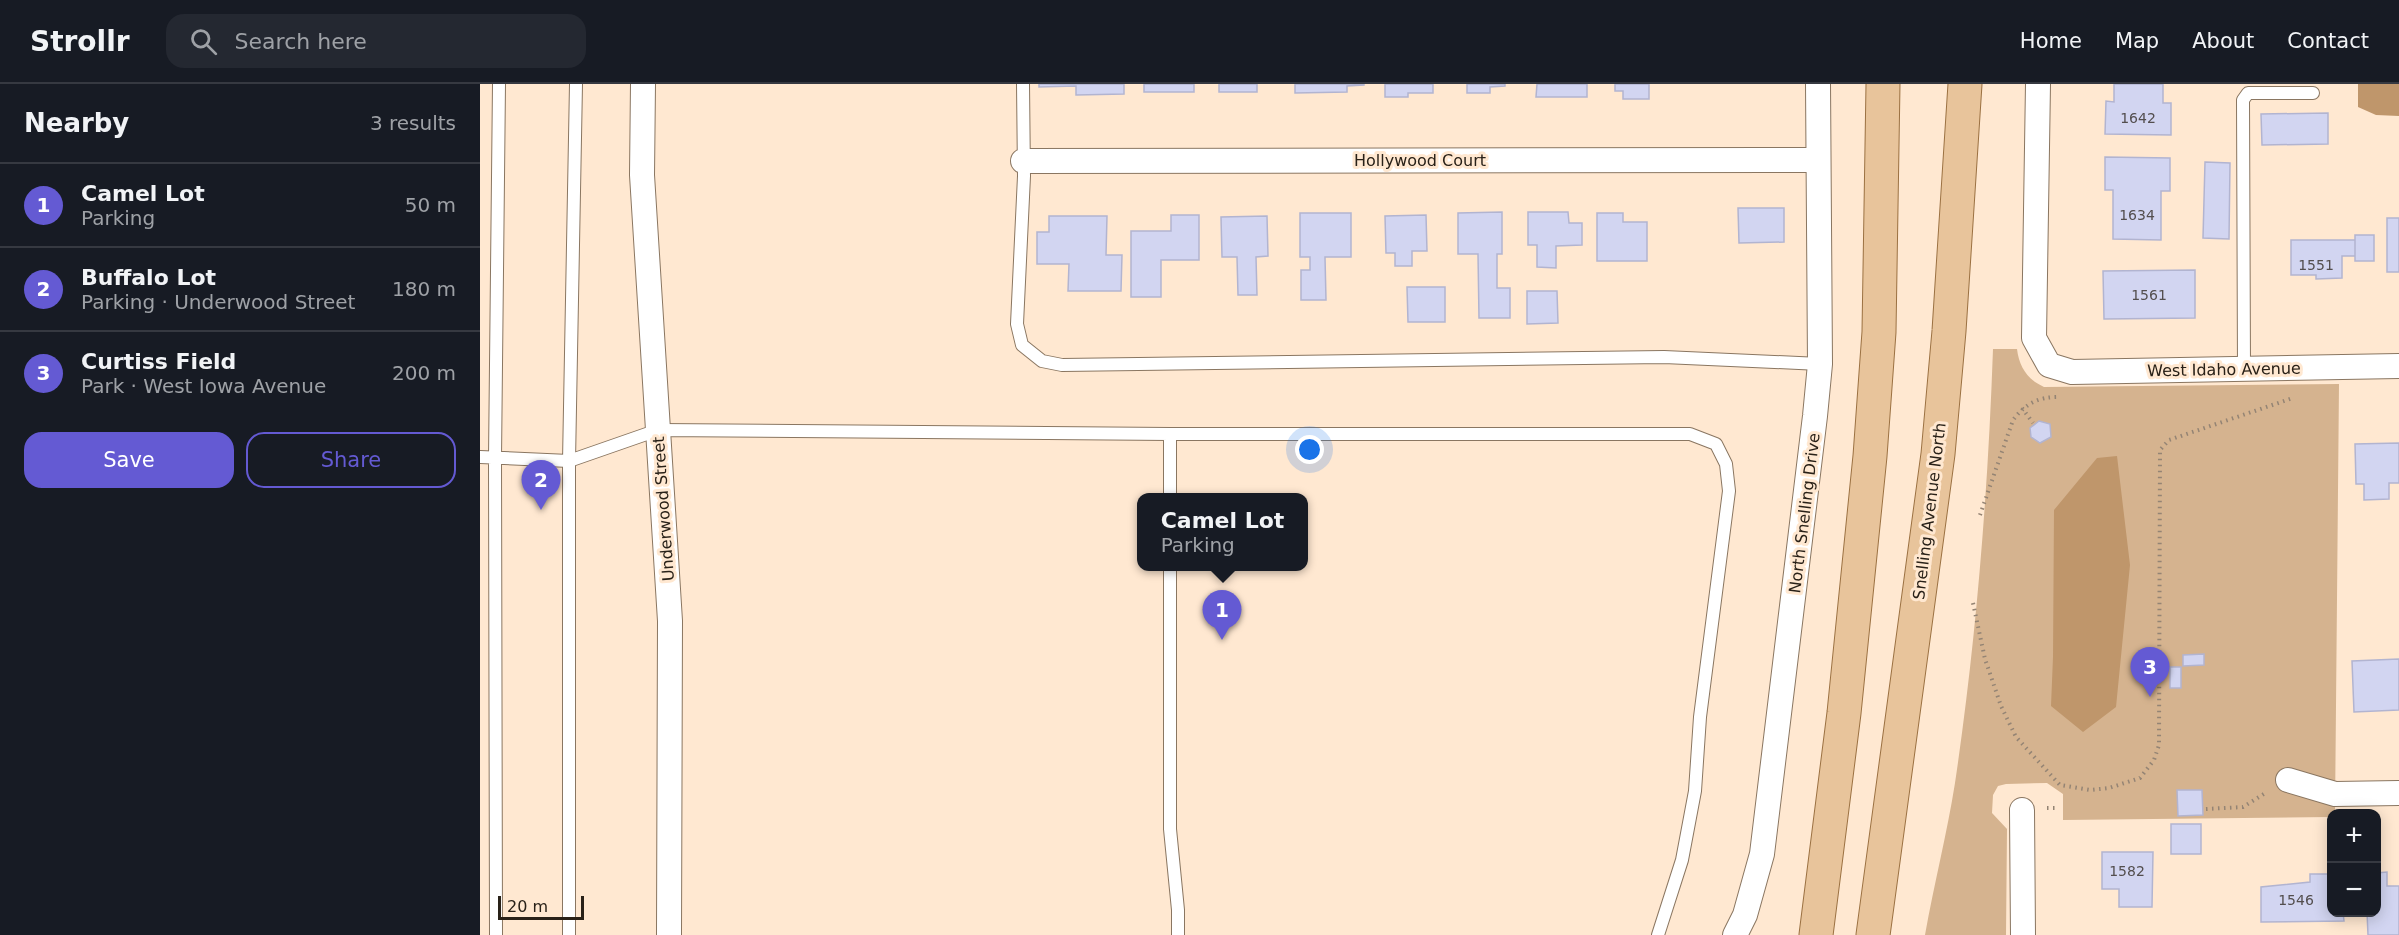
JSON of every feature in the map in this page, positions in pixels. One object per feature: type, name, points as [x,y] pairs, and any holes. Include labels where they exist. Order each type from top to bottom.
[{"type":"main road","points":[[1816,935],[1844,713],[1870,456],[1879,332],[1883,84]]},
{"type":"main road","name":"Snelling Avenue North","points":[[1873,935],[1938,454],[1951,309],[1965,84]]},
{"type":"street","name":"Underwood Street","points":[[643,84],[642,175],[670,621],[669,935]]},
{"type":"street","name":"North Snelling Drive","points":[[1735,935],[1745,915],[1762,854],[1813,440],[1820,364],[1818,84]]},
{"type":"street","name":"West Idaho Avenue","points":[[2038,84],[2034,338],[2049,365],[2072,372],[2399,366]]},
{"type":"street","name":"Hollywood Court","points":[[1023,161],[1818,160]]},
{"type":"street","points":[[2288,780],[2335,794],[2399,793]]},
{"type":"street","points":[[2022,810],[2023,935]]},
{"type":"lane","points":[[496,935],[495,458],[499,84]]},
{"type":"lane","points":[[569,935],[569,461],[576,84]]},
{"type":"lane","points":[[1023,84],[1024,176],[1017,324],[1022,345],[1042,361],[1062,365],[1664,357],[1820,364]]},
{"type":"lane","points":[[2244,369],[2242,100],[2248,93],[2313,93]]},
{"type":"lane","points":[[480,457],[569,461],[658,430],[1170,435],[1690,434],[1716,444],[1726,464],[1729,491],[1700,717],[1695,791],[1682,860],[1658,935]]},
{"type":"lane","points":[[1170,435],[1170,493]]},
{"type":"lane","points":[[1170,571],[1170,829],[1178,910],[1178,935]]},
{"type":"path","points":[[1980,515],[2007,434],[2022,408],[2035,401],[2051,397]]},
{"type":"path","points":[[1973,603],[1985,659],[2001,706],[2016,737],[2060,785],[2091,790],[2109,788],[2140,778],[2154,760],[2159,745],[2160,450],[2169,440],[2293,398]]},
{"type":"path","points":[[2022,408],[2033,423]]},
{"type":"path","points":[[2206,809],[2242,807],[2288,780]]},
{"type":"shaded area","points":[[2358,84],[2399,84],[2399,116],[2376,115],[2358,107]]},
{"type":"shaded area","points":[[1993,349],[2017,349],[2025,372],[2033,381],[2044,387],[2339,384],[2335,809],[2327,809],[2327,817],[2063,820],[2063,794],[2047,783],[1998,786],[1993,795],[1992,813],[2007,829],[2006,935],[1925,935],[1952,802],[1962,730],[1975,622],[1988,458]]},
{"type":"shaded area","points":[[2117,456],[2130,565],[2116,707],[2083,732],[2051,706],[2054,510],[2097,458]]},
{"type":"building","points":[[1039,84],[1124,84],[1124,94],[1076,95],[1076,86],[1039,87]]},
{"type":"building","points":[[1144,84],[1194,84],[1194,92],[1144,92]]},
{"type":"building","points":[[1219,84],[1257,84],[1257,92],[1219,92]]},
{"type":"building","points":[[1295,84],[1364,85],[1347,86],[1347,92],[1295,93]]},
{"type":"building","points":[[1385,84],[1433,84],[1433,93],[1408,93],[1408,97],[1385,97]]},
{"type":"building","points":[[1467,84],[1505,84],[1505,86],[1490,87],[1490,93],[1467,93]]},
{"type":"building","points":[[1537,84],[1587,84],[1587,97],[1536,97]]},
{"type":"building","points":[[1615,84],[1649,84],[1649,99],[1623,99],[1623,91],[1615,91]]},
{"type":"building","points":[[2114,84],[2163,84],[2163,103],[2171,103],[2171,135],[2105,134],[2106,101],[2114,102]]},
{"type":"building","points":[[2328,113],[2328,144],[2262,145],[2261,114]]},
{"type":"building","points":[[2105,157],[2170,158],[2170,191],[2161,191],[2161,240],[2113,239],[2113,190],[2105,190]]},
{"type":"building","points":[[2205,162],[2230,163],[2229,239],[2203,238]]},
{"type":"building","points":[[1738,208],[1784,208],[1784,242],[1739,243]]},
{"type":"building","points":[[1502,212],[1502,254],[1497,254],[1497,288],[1510,288],[1510,318],[1479,318],[1478,254],[1458,254],[1458,213]]},
{"type":"building","points":[[1528,212],[1568,212],[1569,223],[1582,223],[1582,245],[1556,246],[1556,268],[1537,267],[1537,245],[1528,245]]},
{"type":"building","points":[[1300,213],[1351,213],[1351,257],[1325,257],[1326,300],[1301,300],[1301,270],[1310,270],[1310,257],[1300,257]]},
{"type":"building","points":[[1597,213],[1623,213],[1623,222],[1647,222],[1647,261],[1597,261]]},
{"type":"building","points":[[1171,215],[1199,215],[1199,260],[1161,260],[1161,297],[1131,297],[1131,231],[1171,231]]},
{"type":"building","points":[[1426,215],[1427,251],[1412,251],[1412,266],[1395,266],[1395,253],[1386,253],[1385,216]]},
{"type":"building","points":[[1049,216],[1107,216],[1106,255],[1122,255],[1121,291],[1068,291],[1069,264],[1037,264],[1037,232],[1049,232]]},
{"type":"building","points":[[1267,216],[1268,256],[1256,257],[1257,295],[1238,295],[1237,257],[1222,257],[1221,217]]},
{"type":"building","points":[[2387,218],[2399,218],[2399,272],[2387,272]]},
{"type":"building","points":[[2355,235],[2374,235],[2374,261],[2355,261]]},
{"type":"building","points":[[2291,240],[2355,240],[2355,256],[2342,256],[2342,278],[2316,279],[2316,275],[2291,275]]},
{"type":"building","points":[[2195,270],[2195,318],[2104,319],[2103,271]]},
{"type":"building","points":[[1407,287],[1445,287],[1445,322],[1408,322]]},
{"type":"building","points":[[1527,291],[1557,291],[1558,323],[1527,324]]},
{"type":"building","points":[[2039,421],[2050,424],[2051,437],[2040,443],[2031,437],[2030,428]]},
{"type":"building","points":[[2399,443],[2399,483],[2389,483],[2389,499],[2364,500],[2364,484],[2356,484],[2355,444]]},
{"type":"building","points":[[2204,654],[2204,665],[2183,666],[2183,655]]},
{"type":"building","points":[[2399,659],[2399,710],[2354,712],[2352,661]]},
{"type":"building","points":[[2170,667],[2181,667],[2181,688],[2170,688]]},
{"type":"building","points":[[2177,790],[2202,790],[2203,815],[2178,816]]},
{"type":"building","points":[[2171,824],[2201,824],[2201,854],[2171,854]]},
{"type":"building","points":[[2102,852],[2153,852],[2152,907],[2119,907],[2119,889],[2102,889]]},
{"type":"building","points":[[2387,872],[2387,886],[2399,886],[2399,935],[2368,935],[2367,917],[2381,917],[2381,873]]},
{"type":"building","points":[[2310,874],[2327,874],[2327,917],[2344,917],[2344,921],[2261,922],[2261,887],[2310,882]]},
{"type":"place","name":"Buffalo Lot","points":[[541,510]]},
{"type":"place","name":"Camel Lot","points":[[1222,640]]},
{"type":"place","name":"Curtiss Field","points":[[2150,697]]}]
